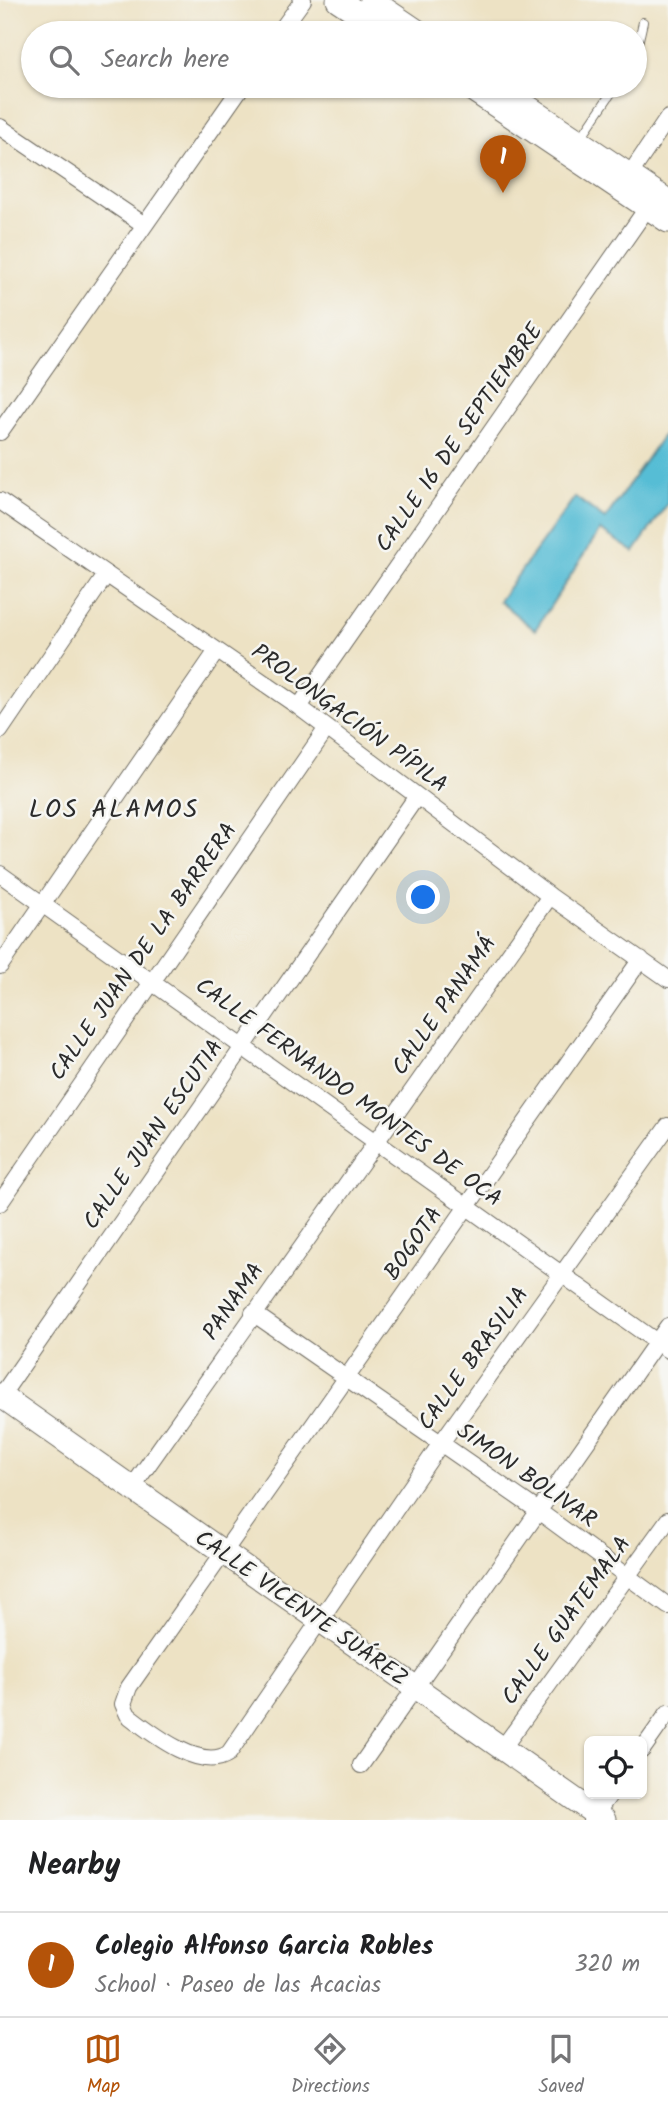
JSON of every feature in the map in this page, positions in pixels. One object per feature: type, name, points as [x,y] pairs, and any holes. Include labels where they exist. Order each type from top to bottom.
[{"type":"main road","points":[[338,0],[370,21]]},
{"type":"main road","points":[[371,0],[402,21]]},
{"type":"main road","points":[[487,98],[660,206]]},
{"type":"main road","points":[[515,98],[578,141],[625,182]]},
{"type":"main road","name":"CALLE VICENTE SUÁREZ","points":[[1,1396],[597,1818]]},
{"type":"street","points":[[288,21],[303,0]]},
{"type":"street","points":[[0,432],[233,98]]},
{"type":"street","points":[[625,182],[668,118]]},
{"type":"street","points":[[0,127],[143,224]]},
{"type":"street","name":"CALLE 16 DE SEPTIEMBRE","points":[[299,707],[660,206]]},
{"type":"street","name":"PROLONGACIÓN PÍPILA","points":[[0,501],[299,707],[550,896],[668,979]]},
{"type":"street","points":[[0,731],[106,575]]},
{"type":"street","points":[[0,965],[216,652]]},
{"type":"street","name":"CALLE JUAN DE LA BARRERA","points":[[0,1203],[327,728]]},
{"type":"street","name":"CALLE JUAN ESCUTIA","points":[[1,1396],[417,796]]},
{"type":"street","name":"CALLE FERNANDO MONTES DE OCA","points":[[0,874],[244,1045],[662,1346]]},
{"type":"street","name":"CALLE PANAMÁ","points":[[376,1142],[550,896]]},
{"type":"street","name":"BOGOTA","points":[[236,1745],[220,1758],[203,1759],[187,1753],[128,1715],[123,1703],[129,1687],[640,959]]},
{"type":"street","name":"CALLE BRASILIA","points":[[236,1745],[440,1443],[563,1277],[668,1126]]},
{"type":"street","name":"PANAMA","points":[[131,1489],[376,1142]]},
{"type":"street","name":"SIMON BOLIVAR","points":[[253,1313],[537,1510],[668,1606]]},
{"type":"street","points":[[361,1765],[537,1510],[662,1346],[668,1326]]},
{"type":"street","name":"CALLE GUATEMALA","points":[[502,1749],[668,1520]]},
{"type":"street","points":[[647,1743],[668,1713]]},
{"type":"street","points":[[597,1818],[607,1799]]},
{"type":"lane","points":[[578,141],[608,98]]},
{"type":"water","points":[[668,428],[668,503],[634,552],[600,530],[535,630],[499,601],[575,497],[605,519]]},
{"type":"place","name":"Colegio Alfonso Garcia Robles","points":[[503,193]]},
{"type":"district","name":"LOS ALAMOS","points":[[114,810]]}]
